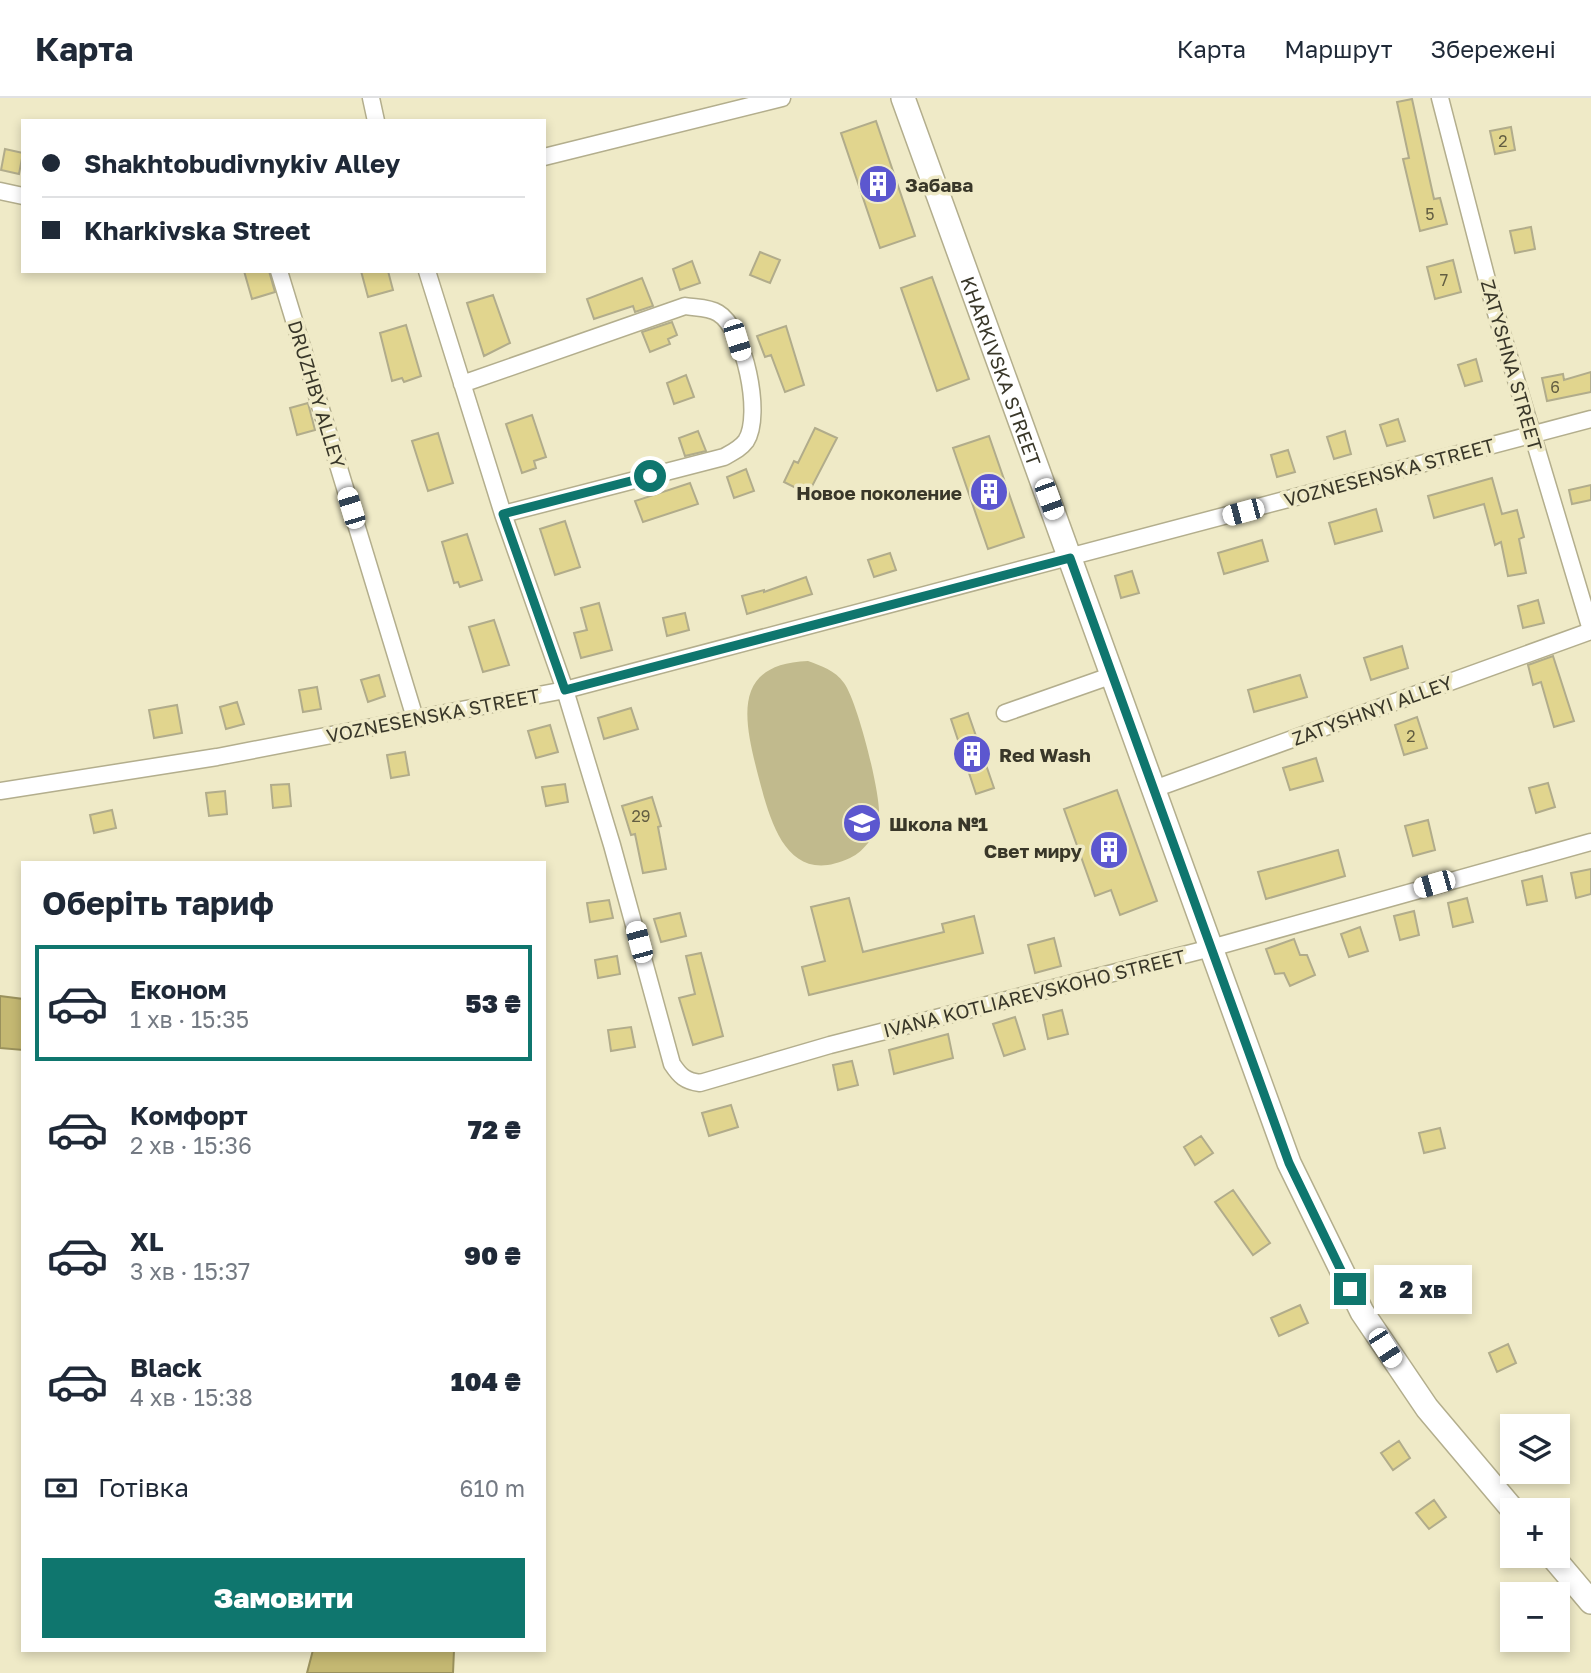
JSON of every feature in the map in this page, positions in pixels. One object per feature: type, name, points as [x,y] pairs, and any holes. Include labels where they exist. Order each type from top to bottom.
[{"type":"street","points":[[371,98],[376,119]]},
{"type":"street","points":[[546,157],[782,98]]},
{"type":"street","name":"KHARKIVSKA STREET","points":[[903,98],[1289,1163],[1356,1301],[1427,1408],[1503,1498]]},
{"type":"street","name":"ZATYSHNA STREET","points":[[1440,98],[1493,303],[1591,630]]},
{"type":"street","points":[[0,191],[21,196]]},
{"type":"street","name":"DRUZHBY ALLEY","points":[[280,273],[415,718]]},
{"type":"street","points":[[428,273],[503,514],[565,690]]},
{"type":"street","points":[[462,384],[685,306],[719,313],[729,322],[737,340],[750,383],[752,408],[747,439],[738,449],[724,457],[503,514]]},
{"type":"street","name":"VOZNESENSKA STREET","points":[[0,791],[217,757],[565,690],[1591,419]]},
{"type":"street","name":"ZATYSHNYI ALLEY","points":[[1154,789],[1591,630]]},
{"type":"street","points":[[1005,713],[1112,675]]},
{"type":"street","name":"IVANA KOTLIAREVSKOHO STREET","points":[[565,690],[612,845],[672,1063],[680,1076],[700,1083],[830,1045],[1211,948],[1591,842]]},
{"type":"street","points":[[1562,1568],[1591,1602]]},
{"type":"shaded area","points":[[808,661],[836,675],[849,693],[867,748],[879,805],[876,829],[866,846],[850,858],[828,865],[810,864],[796,857],[776,829],[758,775],[747,716],[749,698],[755,684],[766,672],[783,665]]},
{"type":"shaded area","points":[[0,996],[21,999],[21,1050],[0,1048]]},
{"type":"shaded area","points":[[312,1652],[454,1652],[453,1673],[307,1673]]},
{"type":"building","points":[[1412,99],[1434,199],[1440,198],[1447,224],[1420,231],[1403,159],[1409,158],[1397,102]]},
{"type":"building","name":"Забава","points":[[876,121],[915,236],[880,248],[841,133]]},
{"type":"building","points":[[1511,127],[1515,150],[1495,154],[1490,131]]},
{"type":"building","points":[[5,149],[21,153],[19,174],[1,170]]},
{"type":"building","points":[[1531,227],[1535,249],[1515,253],[1510,231]]},
{"type":"building","points":[[760,252],[780,260],[770,283],[750,275]]},
{"type":"building","points":[[1453,260],[1461,292],[1435,299],[1427,267]]},
{"type":"building","points":[[692,261],[700,283],[680,290],[673,269]]},
{"type":"building","points":[[245,273],[270,273],[275,292],[252,299]]},
{"type":"building","points":[[362,273],[389,273],[393,290],[368,297]]},
{"type":"building","points":[[932,277],[969,379],[937,391],[901,288]]},
{"type":"building","points":[[642,278],[653,306],[635,312],[633,306],[594,319],[587,299]]},
{"type":"building","points":[[493,295],[510,343],[484,356],[467,303]]},
{"type":"building","points":[[672,322],[677,335],[668,339],[670,344],[650,352],[642,332]]},
{"type":"building","points":[[406,325],[421,376],[404,382],[402,378],[392,381],[380,333]]},
{"type":"building","points":[[786,326],[804,385],[785,392],[771,355],[765,357],[757,336]]},
{"type":"building","points":[[1476,359],[1482,381],[1465,386],[1458,365]]},
{"type":"building","points":[[1591,372],[1591,392],[1547,401],[1542,378],[1563,374],[1564,380]]},
{"type":"building","points":[[686,375],[694,397],[674,404],[667,383]]},
{"type":"building","points":[[308,403],[315,430],[297,435],[290,408]]},
{"type":"building","points":[[532,415],[546,457],[534,461],[536,468],[522,473],[506,424]]},
{"type":"building","points":[[1398,419],[1405,441],[1387,446],[1380,425]]},
{"type":"building","points":[[815,428],[837,438],[808,494],[784,482],[794,461],[798,463]]},
{"type":"building","points":[[698,431],[706,451],[685,456],[679,438]]},
{"type":"building","points":[[1345,431],[1351,454],[1334,459],[1327,437]]},
{"type":"building","points":[[438,433],[453,483],[428,491],[412,441]]},
{"type":"building","name":"Новое поколение","points":[[989,436],[1024,537],[988,549],[953,448]]},
{"type":"building","points":[[1288,450],[1295,472],[1277,477],[1271,455]]},
{"type":"building","points":[[746,469],[754,491],[734,498],[727,477]]},
{"type":"building","points":[[1492,478],[1502,514],[1517,510],[1524,537],[1519,539],[1526,573],[1508,576],[1501,542],[1495,545],[1484,504],[1434,518],[1428,496]]},
{"type":"building","points":[[690,483],[698,504],[643,522],[635,501]]},
{"type":"building","points":[[1591,485],[1591,500],[1572,504],[1569,490]]},
{"type":"building","points":[[1376,509],[1382,531],[1335,544],[1329,523]]},
{"type":"building","points":[[565,521],[580,567],[555,575],[540,529]]},
{"type":"building","points":[[467,534],[482,580],[460,587],[458,582],[454,583],[442,542]]},
{"type":"building","points":[[1262,540],[1268,561],[1224,574],[1218,553]]},
{"type":"building","points":[[890,553],[896,570],[874,577],[868,560]]},
{"type":"building","points":[[1132,571],[1139,593],[1121,598],[1115,576]]},
{"type":"building","points":[[806,577],[812,594],[747,614],[742,596],[764,592]]},
{"type":"building","points":[[1538,600],[1544,623],[1523,628],[1518,606]]},
{"type":"building","points":[[599,603],[612,650],[581,658],[574,633],[587,630],[581,608]]},
{"type":"building","points":[[685,613],[689,630],[667,636],[663,618]]},
{"type":"building","points":[[494,620],[509,665],[483,672],[469,627]]},
{"type":"building","points":[[1402,646],[1408,668],[1371,680],[1364,658]]},
{"type":"building","points":[[1553,656],[1574,721],[1554,727],[1541,682],[1533,685],[1528,665]]},
{"type":"building","points":[[379,675],[385,696],[368,702],[361,680]]},
{"type":"building","points":[[1300,675],[1307,697],[1254,712],[1248,690]]},
{"type":"building","points":[[317,687],[321,709],[303,712],[299,690]]},
{"type":"building","points":[[237,702],[244,724],[226,729],[220,707]]},
{"type":"building","points":[[177,705],[182,733],[154,738],[149,710]]},
{"type":"building","points":[[631,708],[638,729],[604,739],[598,718]]},
{"type":"building","name":"Red Wash","points":[[968,713],[994,788],[976,794],[951,719]]},
{"type":"building","points":[[1417,717],[1427,748],[1404,755],[1395,725]]},
{"type":"building","points":[[550,725],[558,752],[536,758],[528,731]]},
{"type":"building","points":[[405,752],[409,775],[391,778],[387,755]]},
{"type":"building","points":[[1316,758],[1323,781],[1290,790],[1283,768]]},
{"type":"building","points":[[1548,783],[1555,807],[1536,813],[1529,788]]},
{"type":"building","points":[[289,784],[291,806],[273,808],[271,785]]},
{"type":"building","points":[[565,784],[568,802],[546,806],[542,787]]},
{"type":"building","name":"Свет миру","points":[[1117,790],[1157,901],[1120,915],[1111,890],[1095,896],[1064,809]]},
{"type":"building","points":[[225,791],[227,814],[209,816],[206,793]]},
{"type":"building","points":[[652,797],[661,826],[658,827],[666,869],[643,873],[635,834],[631,835],[622,806]]},
{"type":"building","points":[[112,810],[116,828],[94,833],[90,815]]},
{"type":"building","points":[[1428,820],[1435,850],[1413,856],[1405,826]]},
{"type":"building","points":[[1338,850],[1345,876],[1266,899],[1258,872]]},
{"type":"building","points":[[1591,869],[1591,894],[1576,898],[1571,873]]},
{"type":"building","points":[[1542,876],[1547,901],[1527,905],[1522,881]]},
{"type":"building","points":[[849,898],[863,952],[944,932],[942,924],[974,916],[983,953],[809,995],[802,967],[825,961],[811,907]]},
{"type":"building","points":[[1467,898],[1473,922],[1453,927],[1448,903]]},
{"type":"building","points":[[609,900],[613,918],[590,922],[587,903]]},
{"type":"building","points":[[1414,911],[1419,935],[1400,940],[1394,916]]},
{"type":"building","points":[[680,913],[686,936],[661,942],[654,919]]},
{"type":"building","points":[[1360,927],[1368,951],[1349,957],[1341,934]]},
{"type":"building","points":[[1054,938],[1061,966],[1035,973],[1028,945]]},
{"type":"building","points":[[1294,939],[1300,955],[1307,955],[1315,975],[1290,986],[1284,973],[1275,974],[1266,949]]},
{"type":"building","points":[[701,953],[723,1036],[693,1045],[679,998],[695,994],[686,956]]},
{"type":"building","points":[[617,956],[620,974],[598,978],[595,960]]},
{"type":"building","points":[[1062,1010],[1068,1034],[1048,1039],[1043,1015]]},
{"type":"building","points":[[1015,1017],[1025,1049],[1004,1056],[993,1024]]},
{"type":"building","points":[[631,1027],[635,1047],[611,1051],[608,1030]]},
{"type":"building","points":[[948,1034],[953,1058],[894,1074],[889,1050]]},
{"type":"building","points":[[852,1061],[858,1085],[838,1090],[833,1065]]},
{"type":"building","points":[[731,1105],[738,1127],[709,1136],[702,1113]]},
{"type":"building","points":[[1440,1128],[1445,1148],[1424,1153],[1419,1133]]},
{"type":"building","points":[[1201,1136],[1213,1153],[1195,1165],[1184,1147]]},
{"type":"building","points":[[1233,1190],[1270,1243],[1253,1255],[1215,1202]]},
{"type":"building","points":[[1300,1305],[1308,1323],[1279,1336],[1271,1318]]},
{"type":"building","points":[[1508,1344],[1516,1363],[1497,1372],[1489,1353]]},
{"type":"building","points":[[1399,1441],[1410,1458],[1393,1470],[1381,1453]]},
{"type":"building","points":[[1434,1500],[1446,1517],[1429,1529],[1416,1513]]},
{"type":"place","name":"Забава","points":[[878,184]]},
{"type":"place","name":"Новое поколение","points":[[989,492]]},
{"type":"place","name":"Red Wash","points":[[972,754]]},
{"type":"place","name":"Школа №1","points":[[862,823]]},
{"type":"place","name":"Свет миру","points":[[1109,850]]},
{"type":"route","points":[[650,476],[503,514],[565,690],[1070,558],[1289,1163],[1350,1289]]}]
